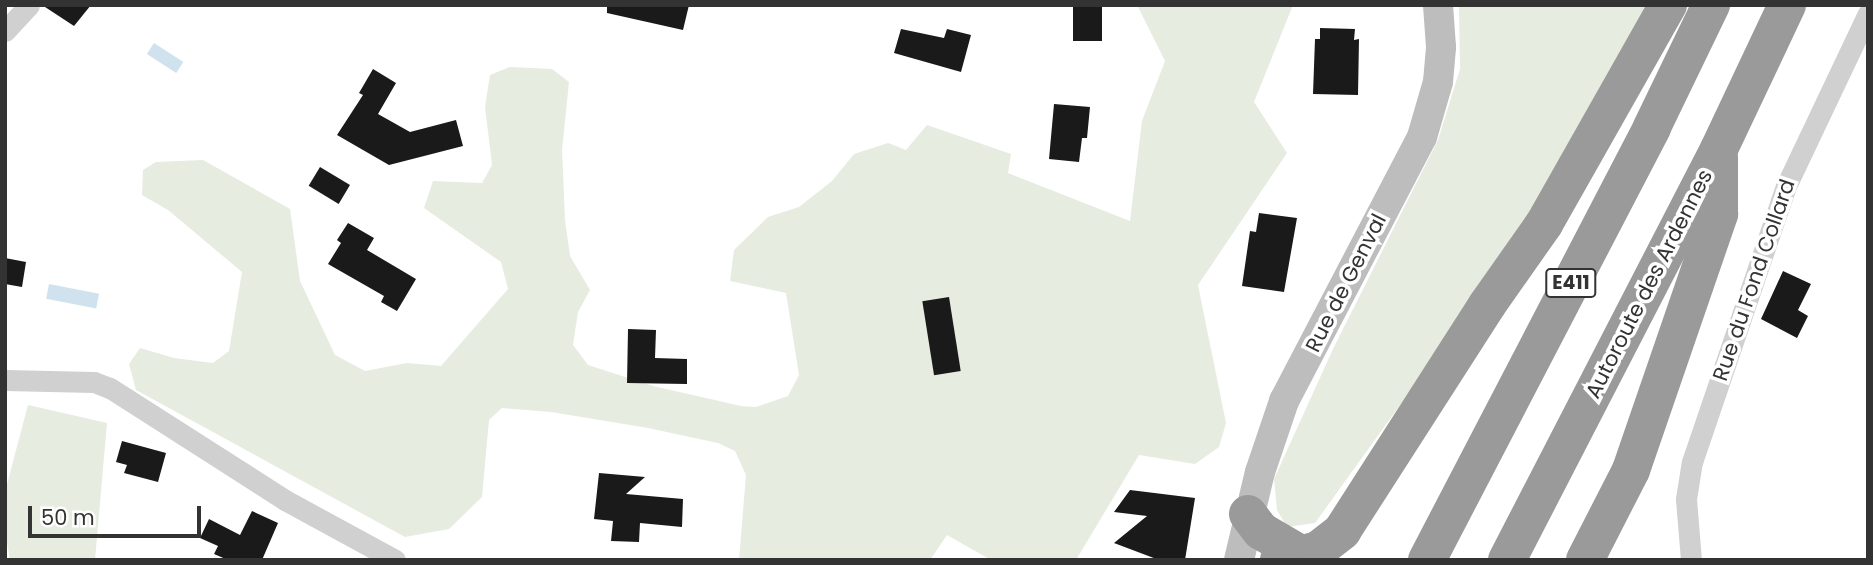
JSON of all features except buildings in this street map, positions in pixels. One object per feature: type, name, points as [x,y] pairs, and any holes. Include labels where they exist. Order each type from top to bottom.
[{"type":"highway","points":[[1248,514],[1261,531],[1289,556],[1318,550],[1342,531],[1487,305],[1544,224],[1668,5]]},
{"type":"highway","name":"E411","points":[[1427,560],[1652,127],[1711,5]]},
{"type":"highway","name":"Autoroute des Ardennes","points":[[1507,560],[1719,149],[1787,5]]},
{"type":"highway","points":[[1585,560],[1630,470],[1718,214],[1719,149]]},
{"type":"street","points":[[5,31],[29,5]]},
{"type":"street","name":"Rue de Genval","points":[[1239,560],[1248,514],[1284,401],[1422,137],[1438,82],[1441,47],[1438,5]]},
{"type":"street","name":"Rue du Fond Collard","points":[[1691,560],[1686,499],[1692,462],[1786,186],[1868,13]]},
{"type":"street","points":[[5,380],[94,383],[110,388],[285,500],[395,560]]},
{"type":"shaded area","points":[[1137,5],[1293,5],[1254,102],[1287,153],[1198,285],[1226,423],[1219,447],[1195,464],[1139,455],[1076,560],[991,560],[947,535],[930,560],[739,560],[746,475],[735,451],[718,443],[648,428],[551,412],[502,408],[489,420],[482,497],[449,529],[405,537],[136,390],[129,364],[140,348],[174,358],[213,363],[229,351],[242,272],[168,210],[142,195],[143,170],[156,162],[203,160],[290,209],[300,281],[335,355],[365,371],[407,363],[441,366],[508,289],[501,262],[424,208],[433,181],[482,183],[492,165],[485,107],[490,75],[510,67],[552,69],[569,82],[562,150],[565,220],[570,256],[590,290],[578,312],[573,345],[588,365],[653,386],[741,406],[756,407],[788,396],[799,375],[786,293],[730,281],[734,250],[768,217],[799,207],[832,181],[854,154],[888,143],[906,150],[927,125],[1011,154],[1008,173],[1130,221],[1142,121],[1165,61]]},
{"type":"shaded area","points":[[1459,5],[1655,5],[1542,208],[1315,523],[1287,527],[1277,510],[1274,479],[1333,349],[1438,140],[1460,69]]},
{"type":"shaded area","points":[[28,405],[107,423],[95,560],[10,560],[5,531],[5,492]]},
{"type":"water","points":[[154,43],[183,62],[176,73],[147,54]]},
{"type":"water","points":[[49,284],[99,294],[96,308],[46,299]]}]
